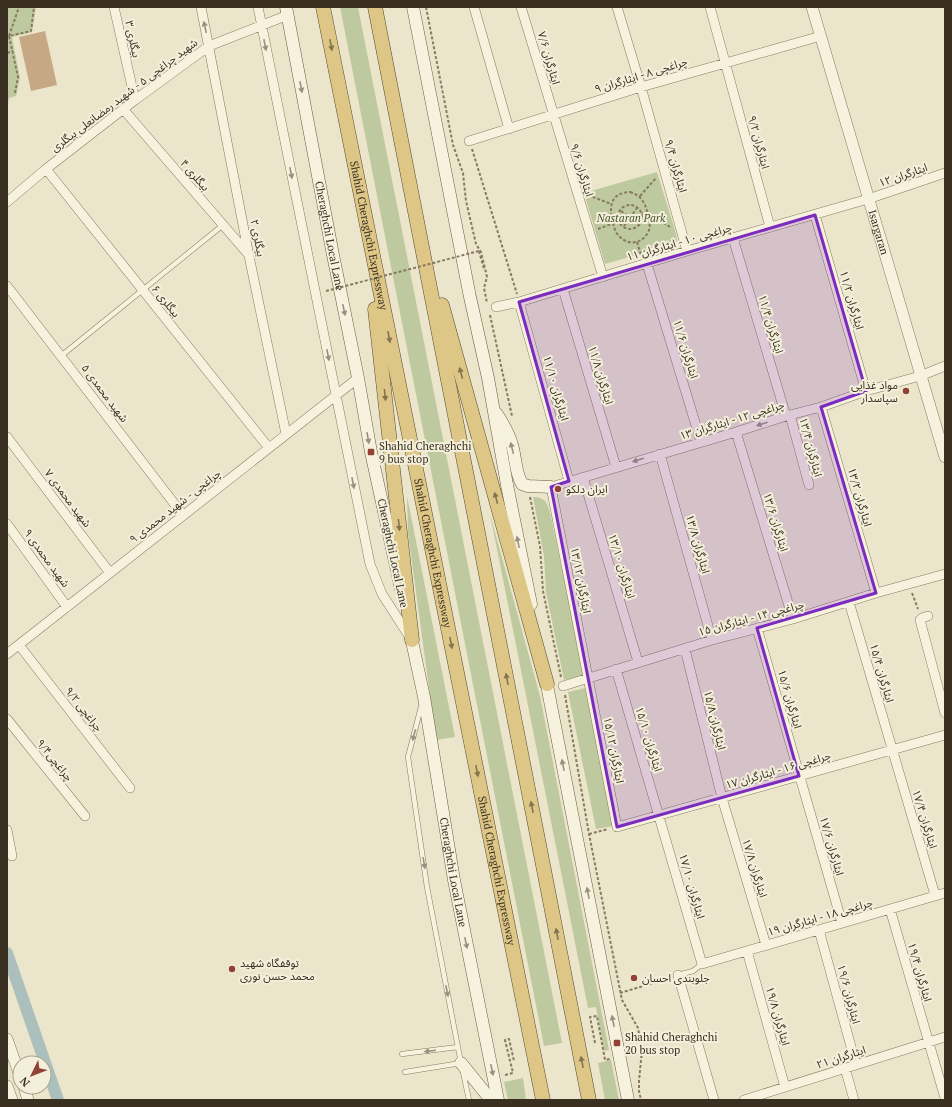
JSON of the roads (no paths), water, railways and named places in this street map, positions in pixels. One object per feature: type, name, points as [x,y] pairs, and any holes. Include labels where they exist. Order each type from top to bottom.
[{"type":"highway","name":"Shahid Cheraghchi Expressway","points":[[323,7],[543,1100]]},
{"type":"highway","points":[[375,7],[589,1100]]},
{"type":"highway","points":[[412,196],[547,684]]},
{"type":"highway","points":[[365,218],[412,640]]},
{"type":"highway","points":[[530,1033],[536,1100]]},
{"type":"main road","points":[[414,7],[628,1100]]},
{"type":"main road","name":"Cheraghchi Local Lane","points":[[287,11],[371,452],[424,697],[454,880],[498,1100]]},
{"type":"main road","points":[[493,407],[506,428],[512,445],[518,478],[522,484],[528,486],[551,487]]},
{"type":"main road","points":[[462,1063],[491,1100]]},
{"type":"street","name":"بیگلری ۳","points":[[114,7],[134,100]]},
{"type":"street","name":"بیگلری ۲","points":[[201,7],[286,434]]},
{"type":"street","points":[[258,7],[370,564],[382,594],[412,640]]},
{"type":"street","points":[[474,7],[509,129]]},
{"type":"street","name":"ایثارگران ۷/۶","points":[[521,7],[553,116]]},
{"type":"street","name":"ایثارگران ۹/۴","points":[[617,7],[687,251]]},
{"type":"street","name":"ایثارگران ۹/۲","points":[[710,7],[770,227]]},
{"type":"street","name":"Isargaran","points":[[812,7],[945,457]]},
{"type":"street","name":"شهید چراغچی ۵ - شهید رمضانعلی بیگلری","points":[[7,202],[46,169],[134,100],[209,46],[262,26],[287,11]]},
{"type":"street","name":"چراغچی ۸ - ایثارگران ۹","points":[[469,141],[553,116],[641,87],[821,36]]},
{"type":"street","name":"بیگلری ۴","points":[[123,109],[250,256]]},
{"type":"street","name":"ایثارگران ۹/۶","points":[[553,116],[603,277]]},
{"type":"street","name":"بیگلری ۶","points":[[46,169],[269,448]]},
{"type":"street","name":"ایثارگران ۱۲","points":[[868,199],[945,173]]},
{"type":"street","name":"چراغچی ۱۰ - ایثارگران ۱۱","points":[[493,309],[868,199]]},
{"type":"street","name":"ایثارگران ۱۱/۲","points":[[815,215],[866,391]]},
{"type":"street","name":"ایثارگران ۱۱/۴","points":[[733,238],[788,416]]},
{"type":"street","name":"ایثارگران ۱۱/۶","points":[[647,264],[701,442]]},
{"type":"street","name":"شهید محمدی ۵","points":[[7,286],[183,515]]},
{"type":"street","name":"ایثارگران ۱۱/۸","points":[[563,289],[616,467]]},
{"type":"street","name":"ایثارگران ۱۱/۱۰","points":[[519,302],[569,481]]},
{"type":"street","name":"چراغچی ۱۲ - ایثارگران ۱۳","points":[[551,487],[821,407],[866,391],[920,376],[945,366]]},
{"type":"street","name":"۹ چراغچی - شهید محمدی","points":[[7,654],[358,378]]},
{"type":"street","name":"ایثارگران ۱۳/۲","points":[[821,407],[876,593]]},
{"type":"street","name":"ایثارگران ۱۳/۴","points":[[788,416],[809,484]]},
{"type":"street","name":"ایثارگران ۱۳/۶","points":[[736,432],[793,619]]},
{"type":"street","name":"شهید محمدی ۷","points":[[7,437],[110,573]]},
{"type":"street","name":"ایثارگران ۱۳/۸","points":[[660,454],[712,640]]},
{"type":"street","name":"ایثارگران ۱۳/۱۰","points":[[583,477],[638,662]]},
{"type":"street","name":"ایثارگران ۱۳/۱۲","points":[[551,487],[588,678]]},
{"type":"street","name":"شهید محمدی ۹","points":[[7,524],[67,606]]},
{"type":"street","name":"چراغچی ۱۴ - ایثارگران ۱۵","points":[[563,686],[712,640],[793,619],[876,593],[945,574]]},
{"type":"street","name":"ایثارگران ۱۵/۴","points":[[849,602],[892,750]]},
{"type":"street","points":[[925,617],[920,620],[945,713]]},
{"type":"street","name":"ایثارگران ۱۵/۶","points":[[757,628],[799,776]]},
{"type":"street","name":"۹/۲ چراغچی","points":[[19,644],[130,788]]},
{"type":"street","name":"ایثارگران ۱۵/۸","points":[[685,649],[722,798]]},
{"type":"street","name":"ایثارگران ۱۵/۱۰","points":[[616,669],[659,815]]},
{"type":"street","name":"ایثارگران ۱۵/۱۲","points":[[588,678],[617,827]]},
{"type":"street","name":"۹/۴چراغچی","points":[[7,719],[84,816]]},
{"type":"street","name":"چراغچی ۱۶ - ایثارگران ۱۷","points":[[617,827],[945,735]]},
{"type":"street","name":"ایثارگران ۱۷/۴","points":[[892,750],[935,896]]},
{"type":"street","name":"ایثارگران ۱۷/۶","points":[[799,776],[842,923]]},
{"type":"street","name":"ایثارگران ۱۷/۸","points":[[722,798],[766,945]]},
{"type":"street","name":"ایثارگران ۱۷/۱۰","points":[[659,815],[702,964]]},
{"type":"street","points":[[7,830],[12,856]]},
{"type":"street","name":"چراغچی ۱۸ - ایثارگران ۱۹","points":[[702,964],[945,893]]},
{"type":"street","name":"ایثارگران ۱۹/۴","points":[[890,909],[945,1098]]},
{"type":"street","name":"ایثارگران ۱۹/۶","points":[[819,930],[856,1065]]},
{"type":"street","name":"ایثارگران ۱۹/۸","points":[[747,951],[786,1087]]},
{"type":"street","points":[[678,975],[714,1100]]},
{"type":"street","name":"ایثارگران ۲۱","points":[[744,1100],[767,1097],[786,1087],[945,1037]]},
{"type":"street","points":[[7,1039],[13,1055]]},
{"type":"street","points":[[845,1068],[854,1100]]},
{"type":"street","points":[[7,1086],[12,1100]]},
{"type":"lane","points":[[61,356],[223,225]]},
{"type":"lane","points":[[424,697],[408,757],[427,887],[469,1100]]},
{"type":"lane","points":[[678,975],[693,970],[702,964]]},
{"type":"lane","points":[[402,1054],[458,1047]]},
{"type":"lane","points":[[405,1072],[462,1063]]},
{"type":"waterway","points":[[7,953],[58,1100]]},
{"type":"place","name":"مواد غذایی سپاسدار","points":[[906,391]]},
{"type":"place","name":"Shahid Cheraghchi 9 bus stop","points":[[371,452]]},
{"type":"place","name":"ایران دلکو","points":[[558,489]]},
{"type":"place","name":"توقفگاه شهید محمد حسن نوری","points":[[232,969]]},
{"type":"place","name":"جلوبندی احسان","points":[[634,978]]},
{"type":"place","name":"Shahid Cheraghchi 20 bus stop","points":[[617,1043]]},
{"type":"park label","name":"Nastaran Park","points":[[631,218]]}]
